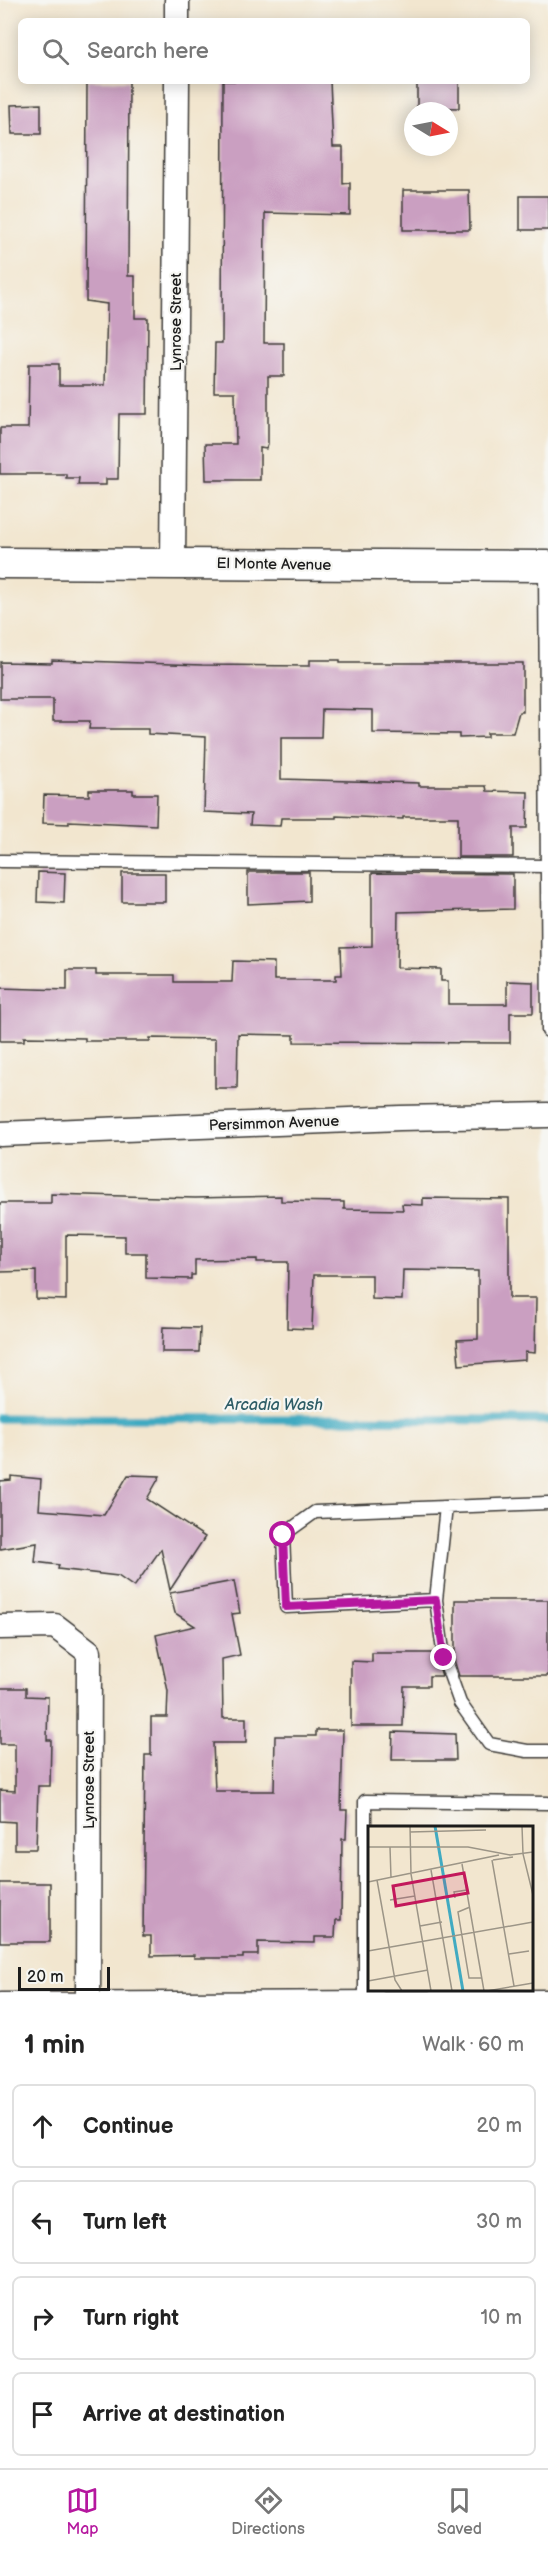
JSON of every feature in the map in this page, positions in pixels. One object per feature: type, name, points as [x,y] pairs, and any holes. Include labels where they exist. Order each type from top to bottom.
[{"type":"street","points":[[177,0],[177,18]]},
{"type":"street","name":"Lynrose Street","points":[[174,563],[177,84]]},
{"type":"street","name":"El Monte Avenue","points":[[0,563],[547,566]]},
{"type":"street","name":"Persimmon Avenue","points":[[0,1134],[400,1118],[548,1115]]},
{"type":"street","name":"Lynrose Street","points":[[0,1627],[55,1626],[89,1652],[88,2005]]},
{"type":"street","points":[[0,2005],[365,2003],[409,2005],[548,2002]]},
{"type":"lane","points":[[547,566],[548,1031]]},
{"type":"lane","points":[[0,861],[547,866]]},
{"type":"lane","points":[[436,1600],[286,1607],[283,1535],[315,1512],[548,1503]]},
{"type":"lane","points":[[446,1507],[436,1600],[444,1658],[460,1703],[489,1744],[528,1751],[548,1751]]},
{"type":"lane","points":[[365,2003],[365,1801],[548,1803]]},
{"type":"building","points":[[87,84],[129,84],[128,276],[135,276],[135,318],[148,318],[147,414],[119,414],[118,479],[106,479],[106,485],[78,485],[79,478],[66,478],[66,474],[0,474],[0,428],[28,428],[29,364],[59,364],[59,385],[105,385],[107,304],[86,301]]},
{"type":"building","points":[[223,84],[330,84],[333,147],[343,147],[343,184],[350,183],[350,215],[265,213],[264,343],[284,343],[284,376],[268,376],[268,444],[266,449],[260,448],[260,480],[206,480],[205,444],[236,444],[235,392],[214,392],[215,343],[222,343]]},
{"type":"building","points":[[417,84],[459,84],[459,108],[458,102],[417,102]]},
{"type":"building","points":[[41,104],[41,134],[12,134],[11,105]]},
{"type":"building","points":[[403,190],[469,190],[470,230],[403,230]]},
{"type":"building","points":[[520,196],[548,196],[548,230],[520,230]]},
{"type":"building","points":[[52,660],[310,666],[310,660],[340,660],[340,663],[523,663],[523,712],[519,712],[513,733],[487,733],[487,737],[459,738],[459,734],[373,733],[373,710],[322,709],[321,738],[281,738],[281,779],[419,783],[419,786],[486,786],[487,791],[528,792],[527,828],[513,828],[513,857],[458,857],[458,817],[281,818],[280,826],[250,825],[251,814],[204,812],[206,737],[148,734],[148,729],[89,729],[90,721],[53,721],[53,699],[0,699],[0,662],[52,663]]},
{"type":"building","points":[[89,790],[133,790],[133,794],[157,794],[156,825],[69,821],[69,824],[43,823],[44,795],[89,796]]},
{"type":"building","points":[[38,872],[65,873],[64,903],[37,902]]},
{"type":"building","points":[[248,872],[309,872],[309,901],[248,904]]},
{"type":"building","points":[[122,873],[165,873],[165,902],[122,902]]},
{"type":"building","points":[[372,873],[513,874],[513,909],[398,912],[397,968],[441,969],[441,981],[448,981],[448,1004],[507,1004],[507,981],[533,982],[533,1013],[510,1013],[510,1043],[294,1042],[294,1035],[238,1034],[237,1088],[215,1088],[215,1039],[150,1038],[150,1041],[85,1041],[85,1038],[24,1037],[24,1041],[0,1041],[0,988],[67,990],[67,970],[96,970],[96,975],[174,975],[174,982],[232,982],[233,961],[274,962],[274,980],[336,980],[336,975],[342,975],[341,947],[372,946]]},
{"type":"building","points":[[51,1194],[195,1198],[281,1196],[281,1201],[344,1202],[344,1209],[403,1210],[402,1204],[423,1205],[423,1198],[509,1199],[509,1298],[536,1298],[535,1353],[525,1352],[525,1360],[459,1365],[457,1340],[478,1339],[478,1271],[403,1270],[402,1300],[372,1299],[372,1275],[314,1275],[312,1329],[287,1328],[288,1262],[257,1262],[257,1259],[195,1260],[195,1275],[191,1275],[191,1279],[146,1278],[146,1253],[125,1253],[125,1236],[66,1235],[66,1300],[36,1299],[36,1271],[0,1272],[0,1203],[51,1203]]},
{"type":"building","points":[[163,1327],[200,1328],[199,1352],[162,1352]]},
{"type":"building","points":[[128,1475],[160,1476],[147,1499],[205,1537],[170,1590],[161,1549],[134,1587],[118,1576],[58,1569],[59,1565],[35,1562],[37,1543],[0,1549],[0,1481],[11,1480],[11,1476],[41,1479],[39,1510],[104,1515]]},
{"type":"building","points":[[234,1581],[240,1613],[232,1614],[240,1655],[222,1659],[223,1718],[246,1718],[246,1743],[213,1743],[215,1791],[274,1791],[275,1736],[316,1736],[316,1730],[343,1730],[341,1810],[347,1810],[346,1839],[342,1839],[341,1920],[336,1920],[335,1937],[315,1937],[315,1943],[258,1942],[258,1955],[243,1955],[243,1958],[194,1958],[194,1955],[151,1956],[151,1936],[143,1936],[145,1755],[151,1755],[151,1717],[167,1717],[168,1691],[156,1635],[195,1626],[175,1613],[170,1593]]},
{"type":"building","points":[[455,1600],[548,1600],[548,1676],[459,1676],[452,1653],[455,1653]]},
{"type":"building","points":[[372,1653],[435,1653],[442,1676],[429,1676],[429,1686],[404,1686],[403,1726],[351,1726],[351,1661],[372,1662]]},
{"type":"building","points":[[0,1688],[26,1688],[26,1696],[48,1697],[47,1740],[51,1740],[50,1786],[38,1786],[36,1849],[15,1849],[15,1822],[0,1821],[0,1790],[15,1791],[15,1744],[0,1744]]},
{"type":"building","points":[[393,1732],[455,1734],[456,1760],[392,1760]]},
{"type":"building","points":[[0,1883],[50,1883],[50,1942],[0,1942]]},
{"type":"waterway","name":"Arcadia Wash","points":[[0,1418],[548,1420]]},
{"type":"route","points":[[283,1535],[286,1607],[436,1600],[444,1658]]}]
